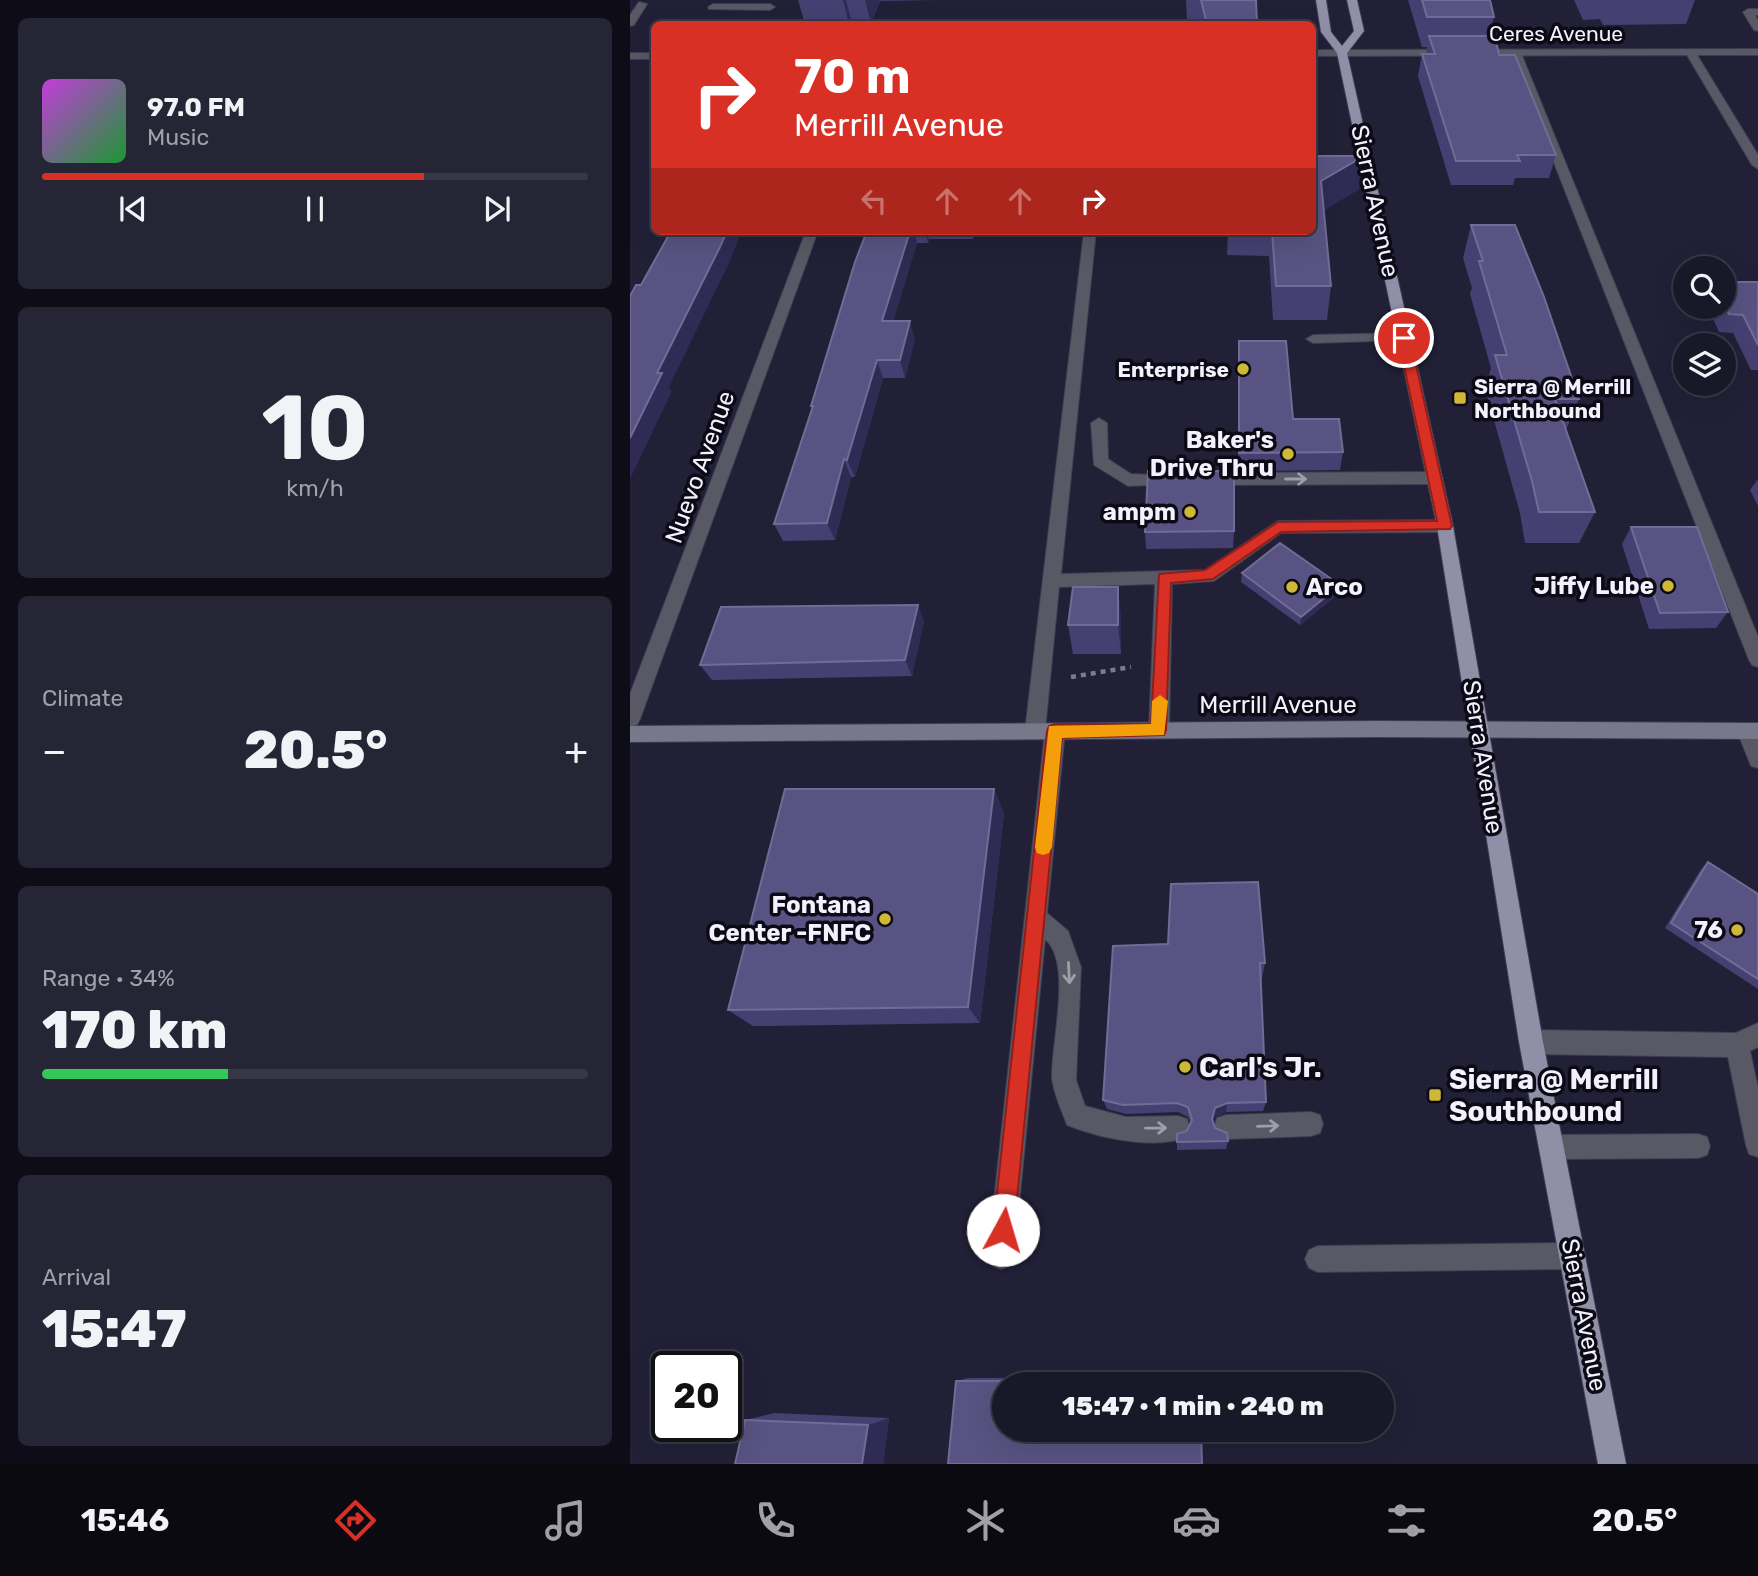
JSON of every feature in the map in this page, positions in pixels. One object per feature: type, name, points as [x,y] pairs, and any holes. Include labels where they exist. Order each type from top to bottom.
[{"type":"main road","name":"Sierra Avenue","points":[[1321,0],[1326,32],[1342,53],[1445,526],[1531,1042],[1612,1464]]},
{"type":"main road","points":[[1342,53],[1359,31],[1352,0]]},
{"type":"main road","name":"Merrill Avenue","points":[[630,734],[1478,729],[1753,731]]},
{"type":"street","points":[[630,23],[642,4]]},
{"type":"street","points":[[713,8],[769,7]]},
{"type":"street","points":[[1758,12],[1748,12],[1758,28]]},
{"type":"street","points":[[1690,52],[1758,165]]},
{"type":"street","name":"Ceres Avenue","points":[[1316,54],[1758,52]]},
{"type":"street","points":[[1516,53],[1758,660]]},
{"type":"street","points":[[630,56],[651,56]]},
{"type":"street","name":"Nuevo Avenue","points":[[630,719],[811,235]]},
{"type":"street","points":[[1001,1256],[1036,917],[1045,731],[1042,679],[1090,235]]},
{"type":"street","points":[[1313,339],[1404,338]]},
{"type":"street","points":[[1099,423],[1100,461],[1128,480],[1435,478]]},
{"type":"street","points":[[1053,581],[1208,576],[1278,527],[1445,526]]},
{"type":"street","points":[[1158,730],[1164,578]]},
{"type":"street","points":[[1753,731],[1758,760]]},
{"type":"street","points":[[1036,917],[1060,938],[1070,967],[1064,1080],[1076,1116],[1126,1129],[1178,1128]]},
{"type":"street","points":[[1531,1042],[1748,1040],[1758,1145]]},
{"type":"street","points":[[1226,1127],[1311,1124]]},
{"type":"street","points":[[1552,1147],[1698,1146]]},
{"type":"street","points":[[1318,1259],[1572,1256]]},
{"type":"path","points":[[1042,679],[1080,676],[1138,666]]},
{"type":"building","points":[[1201,0],[1256,0],[1257,21],[1206,21]]},
{"type":"building","points":[[1422,0],[1490,0],[1494,17],[1427,17]]},
{"type":"building","points":[[1429,36],[1495,36],[1499,55],[1515,55],[1556,155],[1517,155],[1520,161],[1456,161],[1422,54],[1435,54]]},
{"type":"building","points":[[1316,156],[1364,156],[1321,181],[1331,286],[1276,286],[1272,235],[1316,235]]},
{"type":"building","points":[[1471,225],[1515,225],[1544,297],[1579,399],[1555,399],[1595,512],[1539,512],[1495,355],[1507,355]]},
{"type":"building","points":[[669,235],[725,235],[657,373],[662,373],[630,438],[630,296],[636,285],[641,285]]},
{"type":"building","points":[[865,235],[909,235],[882,321],[910,321],[900,360],[877,360],[847,460],[844,459],[827,523],[774,524],[813,406]]},
{"type":"building","points":[[1736,282],[1758,282],[1758,345],[1743,315],[1736,314]]},
{"type":"building","points":[[1239,341],[1286,341],[1293,419],[1339,419],[1343,452],[1239,453]]},
{"type":"building","name":"ampm","points":[[1148,471],[1234,471],[1234,531],[1145,532]]},
{"type":"building","points":[[1631,527],[1697,527],[1728,612],[1660,613]]},
{"type":"building","points":[[1280,543],[1340,585],[1301,617],[1242,573]]},
{"type":"building","points":[[1073,587],[1118,587],[1118,625],[1068,625]]},
{"type":"building","points":[[918,605],[905,660],[700,665],[721,607]]},
{"type":"building","name":"Fontana Center -FNFC","points":[[785,789],[994,789],[968,1007],[728,1010]]},
{"type":"building","points":[[1708,862],[1758,894],[1758,979],[1671,923]]},
{"type":"building","name":"Carl's Jr.","points":[[1258,882],[1265,963],[1260,963],[1266,1102],[1227,1103],[1215,1108],[1212,1119],[1215,1128],[1227,1133],[1228,1141],[1177,1142],[1177,1134],[1187,1131],[1192,1120],[1188,1107],[1177,1103],[1123,1105],[1103,1100],[1113,946],[1168,944],[1171,884]]},
{"type":"building","points":[[956,1381],[992,1381],[992,1442],[1201,1442],[1202,1464],[948,1464]]},
{"type":"building","points":[[745,1420],[868,1425],[862,1464],[735,1464]]},
{"type":"slow traffic","points":[[1043,847],[1055,731],[1158,730],[1160,701]]},
{"type":"place","name":"Enterprise","points":[[1243,369]]},
{"type":"place","name":"Sierra @ Merrill Northbound","points":[[1460,398]]},
{"type":"place","name":"Baker's Drive Thru","points":[[1288,454]]},
{"type":"place","name":"ampm","points":[[1190,512]]},
{"type":"place","name":"Jiffy Lube","points":[[1668,586]]},
{"type":"place","name":"Arco","points":[[1292,587]]},
{"type":"place","name":"Fontana Center -FNFC","points":[[885,919]]},
{"type":"place","name":"76","points":[[1737,930]]},
{"type":"place","name":"Carl's Jr.","points":[[1185,1067]]},
{"type":"place","name":"Sierra @ Merrill Southbound","points":[[1435,1095]]},
{"type":"route","points":[[1003,1230],[1055,731],[1158,730],[1164,578],[1208,576],[1278,527],[1445,526],[1404,338]]}]
